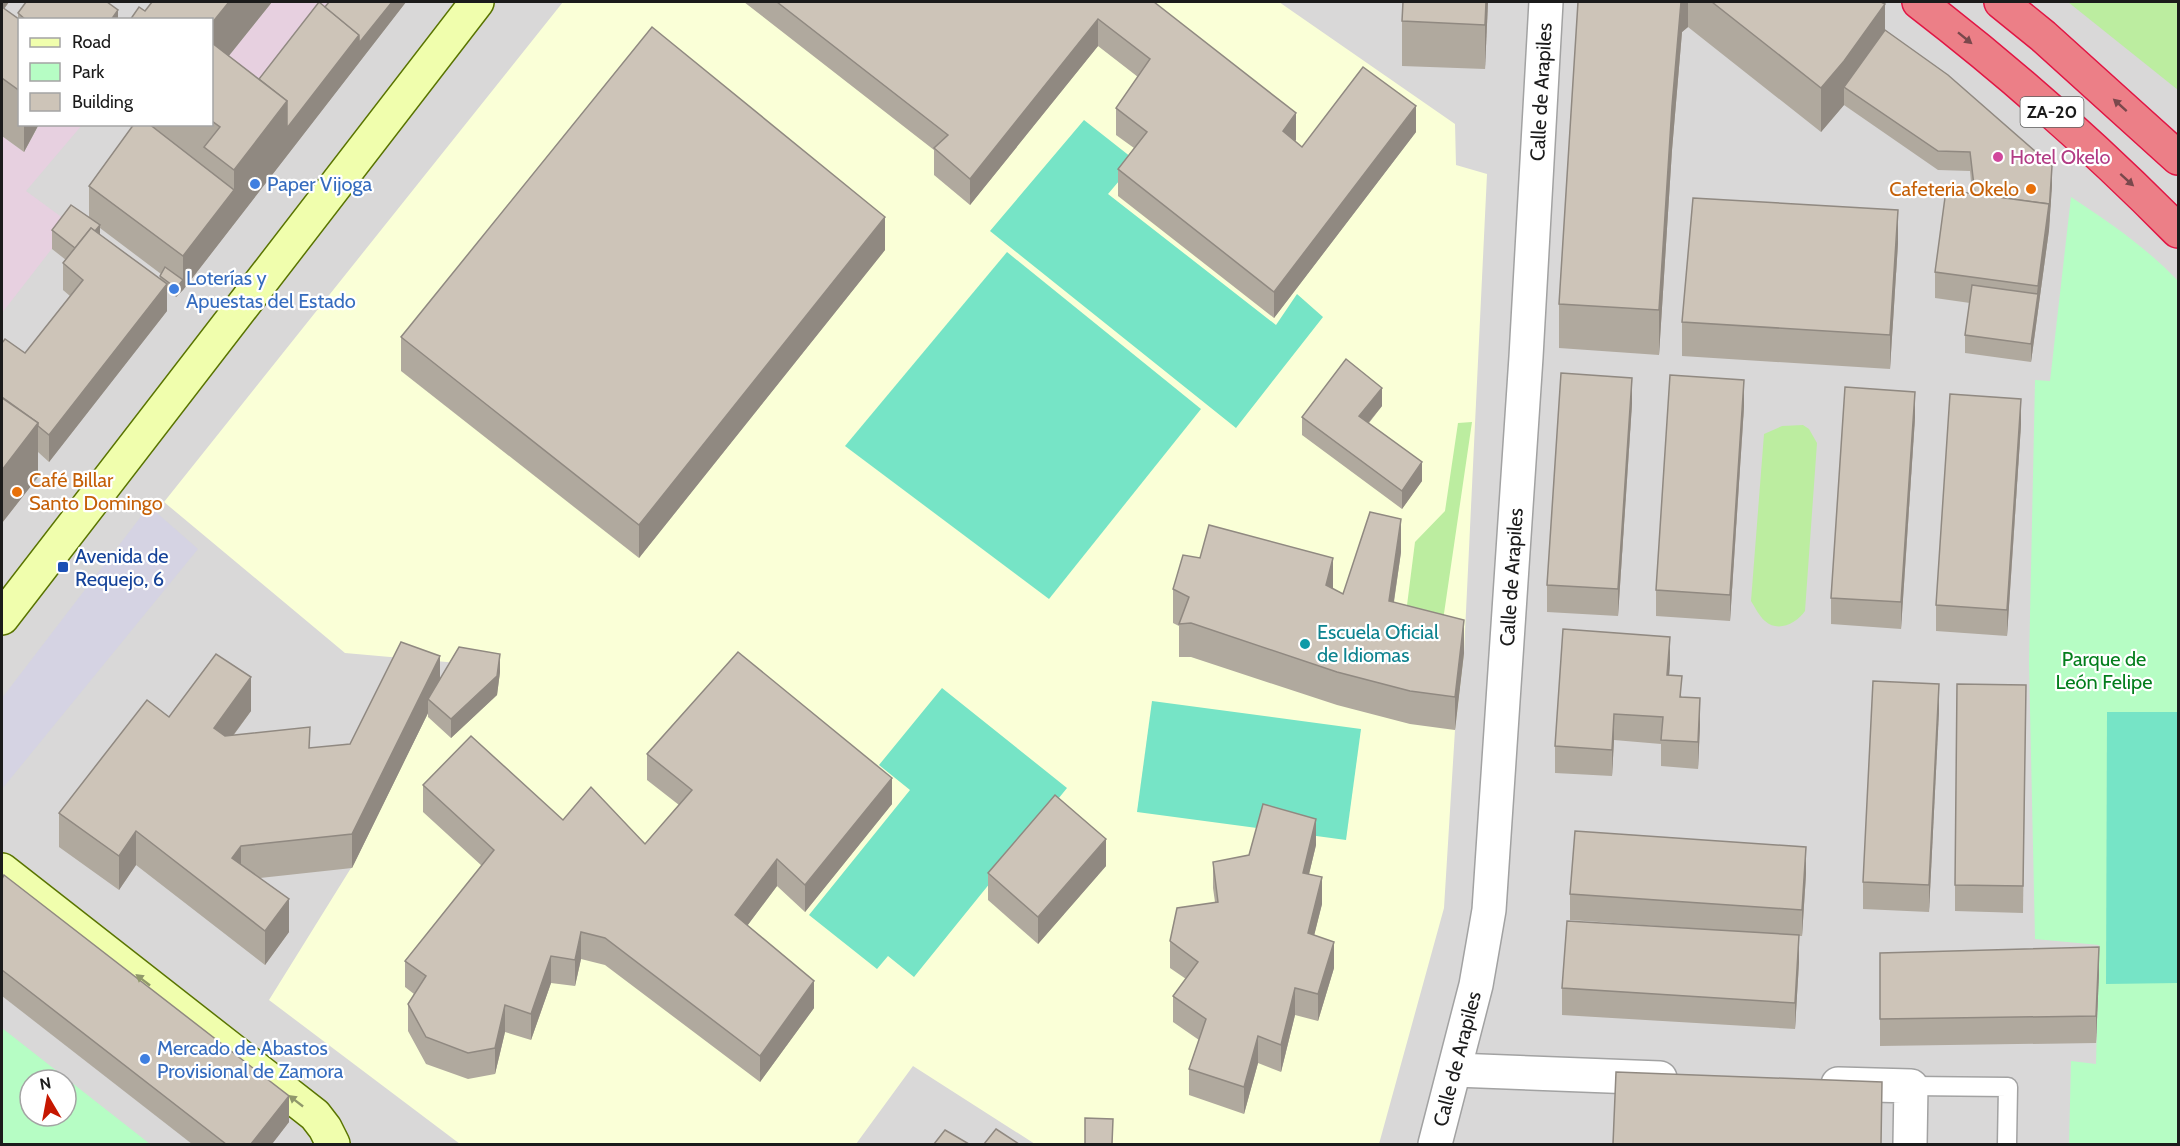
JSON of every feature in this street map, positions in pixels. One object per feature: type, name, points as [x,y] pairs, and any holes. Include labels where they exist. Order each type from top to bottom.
[{"type":"highway","name":"ZA-20","points":[[1919,2],[2017,80],[2131,184],[2178,231]]},
{"type":"highway","name":"ZA-20","points":[[2001,2],[2043,36],[2178,158]]},
{"type":"main road","points":[[2,618],[477,2]]},
{"type":"main road","points":[[2,870],[315,1115],[333,1144]]},
{"type":"street","name":"Calle de Arapiles","points":[[1435,1144],[1476,985],[1489,910],[1526,357],[1546,2]]},
{"type":"street","points":[[1455,1070],[1694,1079]]},
{"type":"street","points":[[1810,1083],[1911,1086],[1910,1144]]},
{"type":"lane","points":[[1911,1086],[2008,1087],[2007,1144]]},
{"type":"shaded area","points":[[2,2],[2178,2],[2178,1144],[2,1144]]},
{"type":"shaded area","points":[[272,2],[343,2],[246,123],[213,76]]},
{"type":"shaded area","points":[[563,2],[1279,2],[1455,124],[1456,165],[1487,174],[1464,653],[1455,730],[1444,908],[1379,1144],[1035,1144],[913,1066],[856,1144],[460,1144],[269,1000],[351,868],[440,689],[458,663],[345,653],[164,502]]},
{"type":"shaded area","points":[[38,126],[81,126],[26,191],[71,224],[2,313],[2,136],[24,152]]},
{"type":"shaded area","points":[[149,506],[198,549],[2,789],[2,698]]},
{"type":"green space","points":[[2068,2],[2178,2],[2178,90]]},
{"type":"green space","points":[[1084,120],[1136,161],[1108,194],[1276,325],[1297,294],[1323,317],[1236,428],[990,231]]},
{"type":"green space","name":"Parque de León Felipe","points":[[2071,197],[2141,247],[2178,281],[2178,1144],[2069,1144],[2071,1061],[2096,1064],[2099,945],[2035,939],[2029,663],[2035,380],[2050,381]]},
{"type":"green space","points":[[1007,252],[1201,409],[1049,599],[845,446]]},
{"type":"green space","points":[[1472,422],[1441,634],[1404,629],[1415,542],[1445,511],[1458,423]]},
{"type":"green space","points":[[1803,425],[1809,429],[1817,443],[1805,611],[1792,623],[1776,626],[1770,625],[1763,619],[1751,601],[1764,434],[1782,426]]},
{"type":"green space","points":[[942,688],[1067,788],[914,977],[888,956],[877,969],[809,915],[910,790],[879,765]]},
{"type":"green space","points":[[1152,701],[1361,729],[1346,840],[1137,812]]},
{"type":"green space","points":[[2107,712],[2178,712],[2178,983],[2106,984]]},
{"type":"green space","points":[[2,1028],[53,1068],[18,1068],[18,1128],[78,1128],[78,1088],[150,1144],[2,1144]]},
{"type":"building","points":[[26,2],[107,2],[118,10],[112,18],[24,18],[18,13]]},
{"type":"building","points":[[152,2],[229,2],[213,22],[213,18],[131,18],[139,7],[145,11]]},
{"type":"building","points":[[319,2],[359,35],[287,128],[287,101],[259,79]]},
{"type":"building","points":[[329,2],[392,2],[359,43],[359,35],[325,7]]},
{"type":"building","points":[[777,2],[1154,2],[1296,113],[1283,131],[1302,147],[1363,67],[1416,106],[1274,292],[1118,169],[1147,132],[1116,108],[1150,59],[1098,19],[970,179],[934,148],[948,135]]},
{"type":"building","points":[[1403,2],[1486,2],[1485,25],[1402,21]]},
{"type":"building","points":[[1578,2],[1681,2],[1659,310],[1559,304]]},
{"type":"building","points":[[1712,2],[1881,2],[1885,4],[1844,61],[1821,88]]},
{"type":"building","points":[[2,7],[18,19],[18,90],[2,78]]},
{"type":"building","points":[[652,27],[885,217],[639,525],[401,337]]},
{"type":"building","points":[[1885,30],[1948,75],[2052,166],[2049,212],[2049,204],[1975,194],[1970,152],[1938,151],[1844,87]]},
{"type":"building","points":[[213,44],[287,101],[234,170],[204,147],[220,127],[213,122]]},
{"type":"building","points":[[133,126],[152,126],[234,190],[183,256],[89,186]]},
{"type":"building","points":[[1946,190],[2049,204],[2038,286],[1935,272]]},
{"type":"building","points":[[1693,198],[1898,210],[1890,335],[1682,322]]},
{"type":"building","points":[[71,205],[100,225],[95,231],[91,228],[75,248],[52,230]]},
{"type":"building","points":[[91,228],[167,284],[49,435],[38,426],[38,423],[2,397],[2,343],[5,339],[25,353],[83,280],[63,263]]},
{"type":"building","points":[[165,267],[183,280],[176,288],[160,276]]},
{"type":"building","points":[[1972,285],[2038,294],[2031,344],[1965,335]]},
{"type":"building","points":[[1346,359],[1382,388],[1359,416],[1422,462],[1402,491],[1302,417]]},
{"type":"building","points":[[1561,373],[1632,378],[1618,589],[1547,585]]},
{"type":"building","points":[[1670,375],[1744,380],[1730,595],[1656,590]]},
{"type":"building","points":[[1845,387],[1915,392],[1901,602],[1831,598]]},
{"type":"building","points":[[1950,394],[2021,399],[2007,610],[1936,605]]},
{"type":"building","points":[[2,398],[38,423],[2,470]]},
{"type":"building","name":"Escuela Oficial de Idiomas","points":[[1370,512],[1401,519],[1389,601],[1464,620],[1455,697],[1410,691],[1337,672],[1191,623],[1179,624],[1189,597],[1173,589],[1183,555],[1200,558],[1209,525],[1333,558],[1326,585],[1343,594]]},
{"type":"building","points":[[1563,629],[1670,637],[1667,675],[1682,676],[1680,697],[1700,698],[1698,742],[1661,740],[1663,717],[1614,714],[1612,750],[1555,746]]},
{"type":"building","points":[[401,642],[440,656],[352,834],[241,846],[232,858],[289,899],[265,931],[136,831],[119,856],[59,813],[147,700],[169,717],[216,654],[251,677],[214,728],[225,736],[310,727],[309,748],[350,744]]},
{"type":"building","points":[[459,647],[500,654],[497,676],[451,719],[428,699]]},
{"type":"building","points":[[738,652],[892,778],[805,885],[777,859],[735,915],[814,981],[760,1056],[605,938],[581,932],[575,960],[551,956],[531,1014],[505,1005],[495,1048],[468,1053],[426,1037],[408,1004],[426,976],[405,961],[494,850],[423,785],[471,736],[563,820],[591,787],[645,844],[692,790],[647,754]]},
{"type":"building","points":[[1873,681],[1939,684],[1929,885],[1863,882]]},
{"type":"building","points":[[1957,684],[2026,685],[2023,886],[1955,885]]},
{"type":"building","points":[[1055,795],[1106,839],[1038,917],[988,873]]},
{"type":"building","points":[[1263,804],[1316,819],[1303,873],[1322,877],[1308,933],[1334,942],[1318,994],[1295,988],[1281,1045],[1258,1036],[1244,1087],[1189,1069],[1206,1019],[1173,996],[1198,962],[1170,941],[1177,908],[1218,902],[1213,862],[1249,855]]},
{"type":"building","points":[[1575,831],[1806,847],[1802,910],[1570,894]]},
{"type":"building","name":"Mercado de Abastos Provisional de Zamora","points":[[4,875],[289,1096],[251,1144],[226,1144],[2,970],[2,879]]},
{"type":"building","points":[[1567,921],[1799,935],[1795,1003],[1562,988]]},
{"type":"building","points":[[2099,947],[2096,1016],[1880,1019],[1880,953]]},
{"type":"building","points":[[1616,1072],[1882,1082],[1881,1144],[1613,1144]]},
{"type":"building","points":[[1085,1118],[1113,1119],[1112,1144],[1085,1144]]},
{"type":"building","points":[[996,1129],[1019,1144],[984,1144]]},
{"type":"building","points":[[945,1130],[969,1144],[934,1144]]},
{"type":"place","name":"Hotel Okelo","points":[[1998,157]]},
{"type":"place","name":"Paper Vijoga","points":[[255,184]]},
{"type":"place","name":"Cafeteria Okelo","points":[[2031,189]]},
{"type":"place","name":"Loterías y Apuestas del Estado","points":[[174,289]]},
{"type":"place","name":"Café Billar Santo Domingo","points":[[17,492]]},
{"type":"place","name":"Avenida de Requejo, 6","points":[[63,567]]},
{"type":"place","name":"Escuela Oficial de Idiomas","points":[[1305,644]]},
{"type":"place","name":"Mercado de Abastos Provisional de Zamora","points":[[145,1059]]}]
